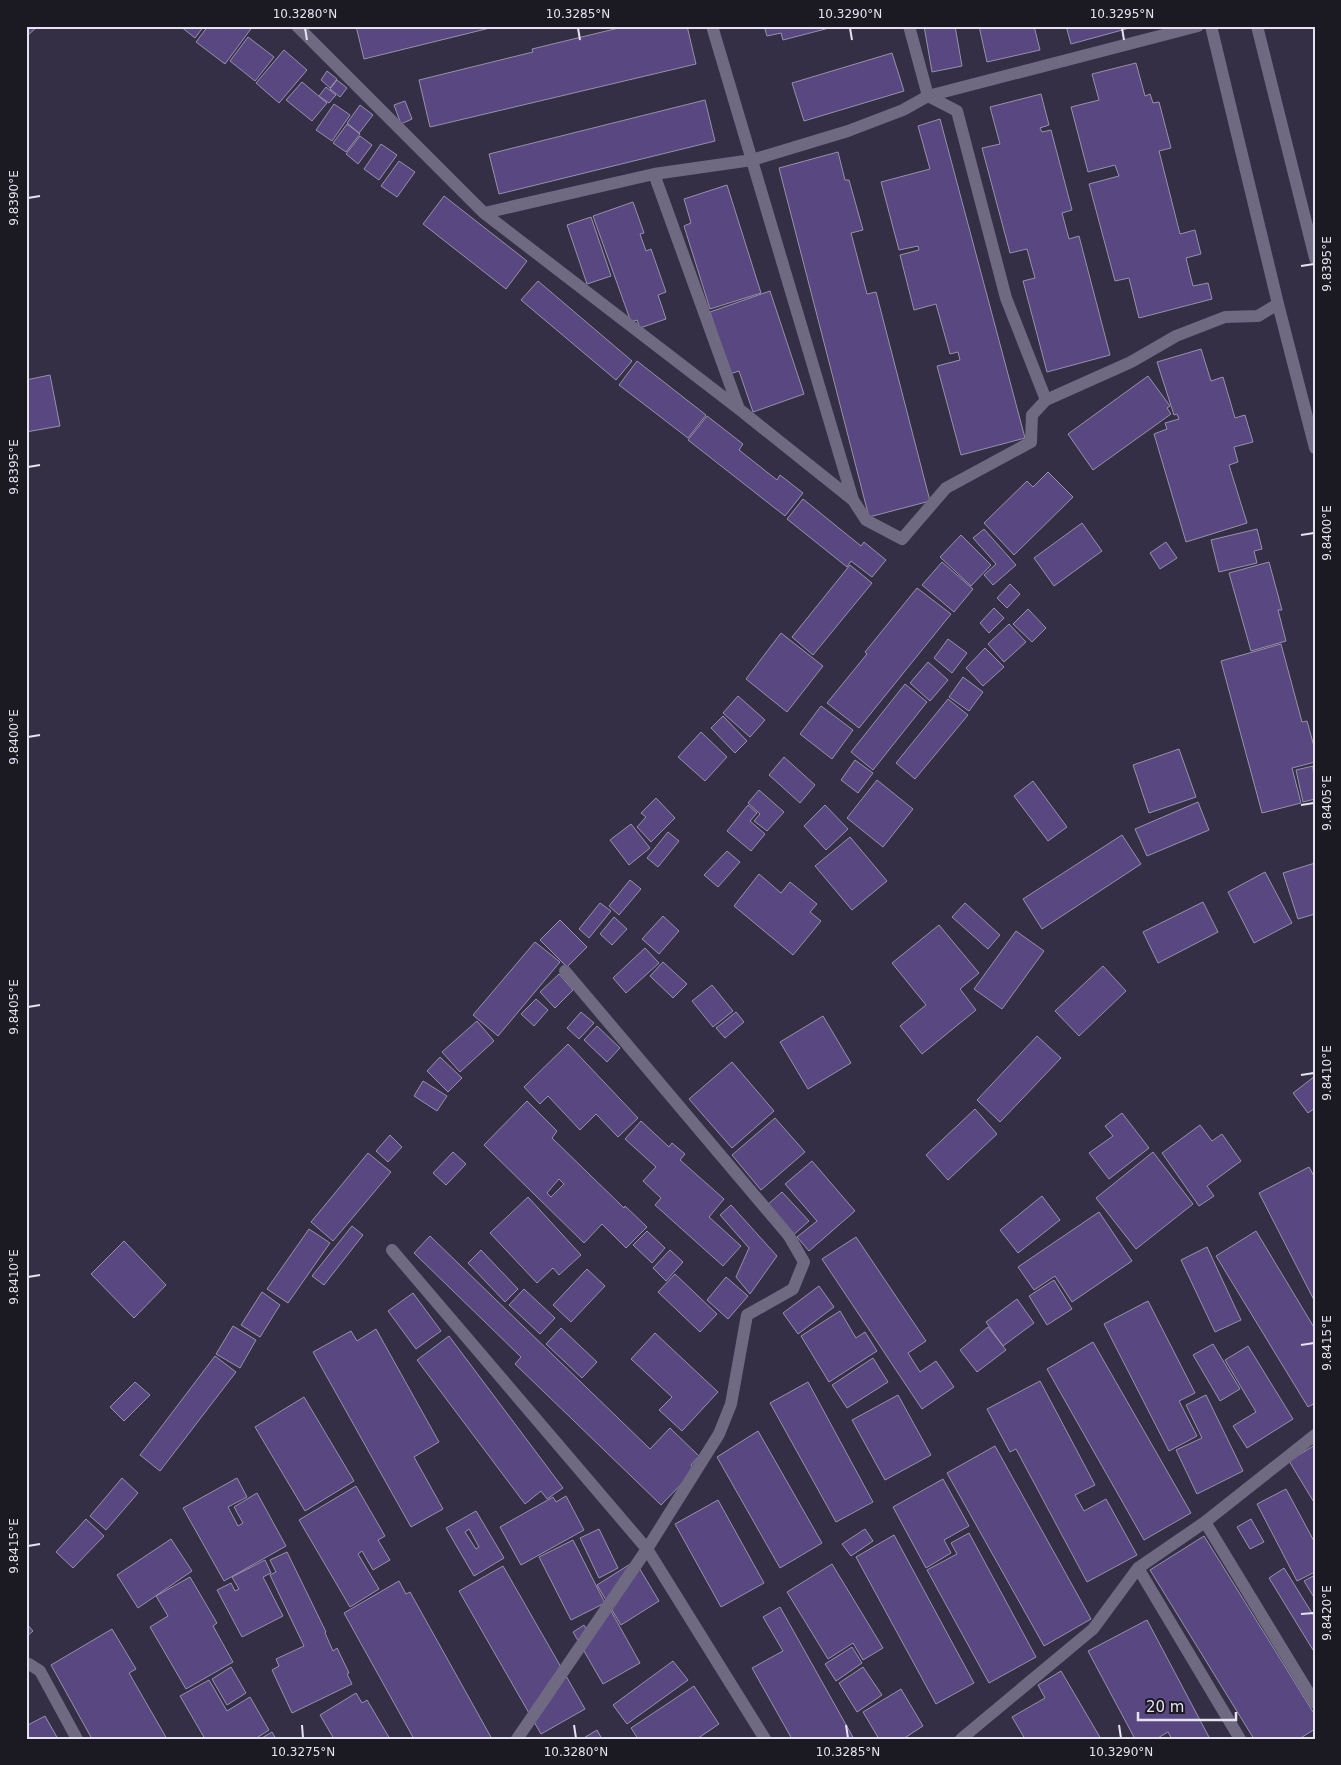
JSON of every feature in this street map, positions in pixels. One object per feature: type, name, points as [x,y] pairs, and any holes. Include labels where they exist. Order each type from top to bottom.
[{"type":"street","points":[[297,26],[484,213],[739,408],[853,500]]},
{"type":"street","points":[[712,26],[853,500],[866,520],[902,539],[946,488],[1031,442],[1032,415],[1046,400],[1131,362],[1176,336],[1226,317],[1258,316],[1278,304]]},
{"type":"street","points":[[909,26],[928,96],[957,111],[1006,298],[1046,400]]},
{"type":"street","points":[[484,213],[654,174],[752,160],[848,131],[903,110],[928,96],[1198,26]]},
{"type":"street","points":[[1211,26],[1315,448]]},
{"type":"street","points":[[1257,26],[1315,258]]},
{"type":"street","points":[[654,174],[739,408]]},
{"type":"street","points":[[517,1739],[648,1549],[719,1434],[731,1404],[747,1315],[793,1289],[804,1262],[789,1236],[565,971]]},
{"type":"street","points":[[392,1250],[648,1549],[765,1739]]},
{"type":"street","points":[[960,1739],[1093,1628],[1138,1568],[1205,1522],[1315,1435]]},
{"type":"street","points":[[1205,1522],[1315,1703]]},
{"type":"street","points":[[1138,1568],[1240,1739]]},
{"type":"street","points":[[26,1664],[40,1671],[77,1739]]},
{"type":"building","points":[[26,26],[38,26],[26,37]]},
{"type":"building","points":[[180,26],[204,26],[195,38]]},
{"type":"building","points":[[208,26],[253,26],[225,64],[196,42]]},
{"type":"building","points":[[356,26],[498,26],[364,59]]},
{"type":"building","points":[[627,26],[687,26],[696,64],[430,127],[419,80],[533,52],[532,49]]},
{"type":"building","points":[[764,26],[837,26],[783,40],[781,33],[767,36]]},
{"type":"building","points":[[924,26],[955,26],[962,66],[932,72]]},
{"type":"building","points":[[979,26],[1034,26],[1040,50],[987,62]]},
{"type":"building","points":[[1066,26],[1137,26],[1071,44]]},
{"type":"building","points":[[248,37],[274,57],[255,81],[230,61]]},
{"type":"building","points":[[284,50],[307,70],[279,103],[256,83]]},
{"type":"building","points":[[892,53],[904,91],[804,121],[792,83]]},
{"type":"building","points":[[1136,63],[1145,96],[1150,94],[1153,103],[1159,102],[1171,148],[1159,151],[1180,234],[1195,230],[1201,254],[1186,258],[1193,286],[1208,283],[1212,299],[1139,318],[1129,278],[1115,281],[1089,184],[1119,176],[1115,165],[1088,172],[1071,107],[1099,100],[1092,74]]},
{"type":"building","points":[[327,71],[337,79],[330,88],[321,80]]},
{"type":"building","points":[[337,80],[347,88],[340,97],[330,89]]},
{"type":"building","points":[[302,82],[327,103],[312,121],[286,100]]},
{"type":"building","points":[[326,87],[336,95],[329,103],[319,96]]},
{"type":"building","points":[[1041,94],[1049,125],[1040,128],[1042,132],[1051,130],[1072,210],[1062,213],[1069,239],[1079,236],[1110,355],[1047,372],[1023,281],[1035,278],[1027,249],[1010,253],[982,148],[1000,144],[990,107]]},
{"type":"building","points":[[705,100],[715,141],[499,194],[489,154]]},
{"type":"building","points":[[405,101],[412,119],[401,124],[394,105]]},
{"type":"building","points":[[334,104],[350,115],[332,141],[316,130]]},
{"type":"building","points":[[360,105],[373,115],[359,133],[347,123]]},
{"type":"building","points":[[940,119],[1025,438],[961,455],[937,366],[960,360],[958,352],[950,354],[936,304],[914,310],[900,255],[919,250],[918,246],[899,250],[881,182],[930,169],[918,126]]},
{"type":"building","points":[[347,124],[360,134],[346,152],[333,143]]},
{"type":"building","points":[[360,136],[372,145],[358,164],[346,154]]},
{"type":"building","points":[[381,144],[397,155],[379,180],[364,169]]},
{"type":"building","points":[[838,152],[845,180],[849,180],[863,230],[851,233],[867,294],[876,292],[930,501],[869,517],[779,168]]},
{"type":"building","points":[[399,161],[415,172],[397,197],[381,186]]},
{"type":"building","points":[[727,185],[761,293],[710,309],[684,226],[691,223],[684,199]]},
{"type":"building","points":[[444,196],[527,261],[506,289],[423,224]]},
{"type":"building","points":[[633,202],[644,233],[640,234],[646,251],[651,249],[666,292],[658,295],[666,319],[640,328],[637,320],[631,322],[593,216]]},
{"type":"building","points":[[591,217],[611,276],[587,284],[567,225]]},
{"type":"building","points":[[538,281],[632,361],[616,380],[521,300]]},
{"type":"building","points":[[770,291],[804,394],[753,412],[739,371],[730,374],[710,312]]},
{"type":"building","points":[[1201,349],[1211,381],[1223,377],[1235,418],[1245,415],[1253,442],[1234,447],[1238,462],[1229,465],[1247,523],[1186,542],[1154,434],[1167,429],[1165,423],[1179,419],[1177,414],[1174,415],[1157,362]]},
{"type":"building","points":[[637,361],[706,415],[688,438],[619,385]]},
{"type":"building","points":[[50,375],[60,426],[26,432],[26,380]]},
{"type":"building","points":[[1148,376],[1170,406],[1167,408],[1171,414],[1093,470],[1068,434]]},
{"type":"building","points":[[707,416],[743,444],[739,450],[777,480],[780,475],[803,493],[785,516],[688,440]]},
{"type":"building","points":[[1048,472],[1073,497],[1014,555],[984,523],[1027,481],[1033,487]]},
{"type":"building","points":[[803,499],[861,546],[864,542],[886,560],[872,577],[851,561],[847,567],[787,519]]},
{"type":"building","points":[[1082,523],[1102,551],[1054,586],[1034,558]]},
{"type":"building","points":[[984,529],[1016,565],[993,585],[984,575],[996,564],[973,538]]},
{"type":"building","points":[[1257,529],[1262,549],[1254,551],[1257,563],[1219,572],[1211,540]]},
{"type":"building","points":[[961,535],[991,565],[971,586],[940,557]]},
{"type":"building","points":[[1166,542],[1177,558],[1160,569],[1150,553]]},
{"type":"building","points":[[942,562],[973,589],[954,612],[922,585]]},
{"type":"building","points":[[1269,562],[1282,610],[1278,610],[1286,641],[1251,651],[1229,573]]},
{"type":"building","points":[[850,565],[872,583],[813,655],[792,637]]},
{"type":"building","points":[[1010,584],[1020,594],[1007,608],[997,598]]},
{"type":"building","points":[[917,588],[951,614],[859,728],[827,703],[867,654],[865,652]]},
{"type":"building","points":[[994,608],[1004,618],[989,633],[980,623]]},
{"type":"building","points":[[1028,609],[1046,628],[1032,642],[1013,624]]},
{"type":"building","points":[[1009,624],[1026,642],[1004,662],[988,644]]},
{"type":"building","points":[[781,633],[823,666],[787,712],[746,679]]},
{"type":"building","points":[[948,639],[967,653],[952,673],[934,658]]},
{"type":"building","points":[[1281,644],[1302,722],[1307,721],[1315,750],[1315,762],[1292,768],[1301,803],[1262,813],[1221,661]]},
{"type":"building","points":[[985,648],[1004,667],[983,686],[966,668]]},
{"type":"building","points":[[928,662],[948,680],[930,701],[910,683]]},
{"type":"building","points":[[963,677],[983,692],[969,711],[949,697]]},
{"type":"building","points":[[905,684],[927,702],[873,770],[851,752]]},
{"type":"building","points":[[738,696],[765,720],[750,737],[723,713]]},
{"type":"building","points":[[948,699],[968,715],[915,779],[896,763]]},
{"type":"building","points":[[821,706],[853,730],[832,759],[800,734]]},
{"type":"building","points":[[723,716],[747,741],[735,753],[711,728]]},
{"type":"building","points":[[701,732],[727,757],[705,781],[678,757]]},
{"type":"building","points":[[1179,749],[1196,797],[1149,813],[1133,765]]},
{"type":"building","points":[[784,757],[815,785],[800,803],[769,775]]},
{"type":"building","points":[[855,760],[873,773],[858,793],[841,780]]},
{"type":"building","points":[[1313,766],[1315,799],[1303,802],[1296,770]]},
{"type":"building","points":[[877,780],[913,809],[883,847],[847,818]]},
{"type":"building","points":[[1033,781],[1067,827],[1048,841],[1014,796]]},
{"type":"building","points":[[759,790],[784,812],[767,831],[754,821],[760,814],[748,803]]},
{"type":"building","points":[[656,798],[675,818],[651,842],[637,827],[646,817],[641,813]]},
{"type":"building","points":[[1198,802],[1209,830],[1147,856],[1135,829]]},
{"type":"building","points":[[748,805],[757,813],[750,821],[765,834],[751,851],[727,831]]},
{"type":"building","points":[[825,805],[848,829],[826,850],[804,826]]},
{"type":"building","points":[[631,824],[650,848],[629,865],[610,840]]},
{"type":"building","points":[[668,832],[679,841],[658,867],[647,858]]},
{"type":"building","points":[[1122,835],[1141,864],[1042,929],[1023,899]]},
{"type":"building","points":[[850,837],[887,881],[852,910],[815,866]]},
{"type":"building","points":[[727,851],[740,862],[718,887],[704,875]]},
{"type":"building","points":[[1315,863],[1315,914],[1298,919],[1283,873]]},
{"type":"building","points":[[1265,872],[1292,923],[1254,943],[1228,892]]},
{"type":"building","points":[[759,874],[781,893],[790,882],[817,904],[810,912],[821,921],[793,955],[734,906]]},
{"type":"building","points":[[630,880],[641,889],[619,915],[609,906]]},
{"type":"building","points":[[1203,902],[1218,932],[1158,963],[1143,932]]},
{"type":"building","points":[[600,903],[611,911],[589,938],[579,929]]},
{"type":"building","points":[[965,903],[1000,935],[988,949],[952,917]]},
{"type":"building","points":[[663,916],[679,931],[659,954],[642,939]]},
{"type":"building","points":[[614,917],[627,929],[612,945],[600,934]]},
{"type":"building","points":[[560,920],[587,947],[567,967],[540,940]]},
{"type":"building","points":[[939,925],[979,973],[960,989],[976,1010],[922,1054],[900,1026],[926,1005],[892,963]]},
{"type":"building","points":[[1016,931],[1044,951],[1002,1009],[974,989]]},
{"type":"building","points":[[535,942],[560,962],[498,1036],[473,1015]]},
{"type":"building","points":[[645,948],[659,963],[626,993],[613,978]]},
{"type":"building","points":[[663,962],[687,984],[673,998],[650,976]]},
{"type":"building","points":[[1103,966],[1126,991],[1079,1036],[1055,1011]]},
{"type":"building","points":[[559,974],[573,990],[555,1008],[540,992]]},
{"type":"building","points":[[712,985],[733,1011],[713,1027],[692,1001]]},
{"type":"building","points":[[536,999],[548,1010],[534,1026],[521,1014]]},
{"type":"building","points":[[581,1012],[594,1023],[579,1039],[567,1028]]},
{"type":"building","points":[[736,1012],[744,1022],[725,1038],[716,1028]]},
{"type":"building","points":[[823,1016],[851,1063],[808,1089],[780,1042]]},
{"type":"building","points":[[477,1021],[494,1041],[460,1072],[442,1052]]},
{"type":"building","points":[[597,1026],[620,1048],[607,1062],[584,1040]]},
{"type":"building","points":[[1037,1036],[1061,1058],[1000,1122],[977,1100]]},
{"type":"building","points":[[568,1044],[638,1118],[618,1137],[596,1114],[580,1130],[548,1096],[540,1104],[524,1087]]},
{"type":"building","points":[[440,1057],[462,1078],[448,1092],[427,1071]]},
{"type":"building","points":[[732,1062],[774,1111],[732,1148],[689,1099]]},
{"type":"building","points":[[1315,1076],[1315,1108],[1308,1113],[1293,1093]]},
{"type":"building","points":[[423,1081],[447,1096],[437,1111],[414,1096]]},
{"type":"building","points":[[527,1101],[557,1131],[552,1138],[624,1208],[625,1206],[647,1227],[626,1248],[602,1224],[584,1243],[484,1145]],"holes":[[[559,1179],[564,1184],[551,1197],[547,1193]]]},
{"type":"building","points":[[975,1109],[997,1134],[948,1180],[926,1155]]},
{"type":"building","points":[[1122,1113],[1149,1148],[1109,1179],[1089,1153],[1113,1136],[1105,1126]]},
{"type":"building","points":[[775,1118],[805,1152],[761,1190],[732,1155]]},
{"type":"building","points":[[641,1121],[669,1147],[672,1143],[685,1154],[680,1160],[724,1199],[709,1217],[741,1246],[723,1266],[655,1205],[661,1198],[643,1181],[656,1167],[625,1139]]},
{"type":"building","points":[[1200,1125],[1212,1141],[1222,1134],[1241,1161],[1207,1186],[1214,1196],[1199,1206],[1162,1153]]},
{"type":"building","points":[[390,1135],[402,1147],[388,1162],[376,1151]]},
{"type":"building","points":[[453,1152],[466,1164],[446,1185],[433,1173]]},
{"type":"building","points":[[1153,1152],[1193,1204],[1136,1249],[1096,1198]]},
{"type":"building","points":[[368,1153],[391,1172],[333,1241],[311,1222]]},
{"type":"building","points":[[812,1161],[855,1211],[809,1251],[797,1237],[817,1221],[785,1184]]},
{"type":"building","points":[[1309,1167],[1315,1178],[1314,1300],[1259,1193]]},
{"type":"building","points":[[782,1192],[809,1221],[791,1237],[765,1207]]},
{"type":"building","points":[[1042,1196],[1060,1220],[1018,1253],[1000,1230]]},
{"type":"building","points":[[528,1197],[581,1255],[559,1275],[553,1268],[537,1283],[490,1233]]},
{"type":"building","points":[[731,1205],[777,1256],[750,1294],[736,1277],[749,1248],[720,1215]]},
{"type":"building","points":[[1099,1212],[1132,1261],[1072,1302],[1055,1276],[1034,1290],[1018,1267]]},
{"type":"building","points":[[352,1226],[363,1235],[324,1285],[312,1276]]},
{"type":"building","points":[[309,1229],[330,1243],[288,1303],[267,1289]]},
{"type":"building","points":[[647,1231],[665,1248],[652,1263],[633,1245]]},
{"type":"building","points":[[1256,1231],[1315,1329],[1315,1403],[1308,1407],[1216,1256]]},
{"type":"building","points":[[430,1236],[650,1449],[670,1428],[699,1456],[691,1465],[695,1470],[661,1505],[515,1364],[521,1357],[414,1253]]},
{"type":"building","points":[[856,1237],[926,1341],[908,1353],[920,1372],[936,1361],[954,1387],[922,1409],[822,1259]]},
{"type":"building","points":[[124,1241],[166,1285],[134,1318],[91,1274]]},
{"type":"building","points":[[1207,1247],[1241,1320],[1215,1332],[1181,1260]]},
{"type":"building","points":[[481,1250],[518,1289],[505,1302],[468,1263]]},
{"type":"building","points":[[670,1250],[683,1262],[666,1281],[653,1268]]},
{"type":"building","points":[[587,1269],[605,1286],[571,1322],[553,1305]]},
{"type":"building","points":[[675,1274],[717,1314],[700,1332],[658,1292]]},
{"type":"building","points":[[726,1277],[748,1296],[728,1319],[707,1300]]},
{"type":"building","points":[[1054,1280],[1072,1309],[1047,1325],[1029,1296]]},
{"type":"building","points":[[819,1286],[834,1307],[798,1334],[783,1313]]},
{"type":"building","points":[[524,1289],[555,1318],[540,1334],[509,1305]]},
{"type":"building","points":[[262,1292],[280,1305],[260,1337],[241,1325]]},
{"type":"building","points":[[413,1293],[441,1331],[416,1349],[388,1311]]},
{"type":"building","points":[[1017,1299],[1034,1323],[1003,1346],[986,1322]]},
{"type":"building","points":[[1148,1301],[1195,1393],[1179,1401],[1197,1436],[1169,1451],[1104,1324]]},
{"type":"building","points":[[840,1311],[856,1338],[865,1332],[877,1351],[829,1382],[801,1336]]},
{"type":"building","points":[[233,1326],[256,1340],[240,1368],[216,1354]]},
{"type":"building","points":[[988,1327],[1006,1350],[977,1372],[960,1350]]},
{"type":"building","points":[[561,1328],[597,1362],[582,1378],[546,1344]]},
{"type":"building","points":[[376,1329],[439,1442],[414,1457],[443,1509],[411,1527],[313,1352],[351,1331],[357,1341]]},
{"type":"building","points":[[655,1333],[718,1392],[682,1431],[659,1410],[672,1397],[631,1359]]},
{"type":"building","points":[[449,1336],[563,1488],[547,1499],[541,1491],[525,1504],[417,1360]]},
{"type":"building","points":[[1093,1342],[1191,1513],[1144,1540],[1047,1369]]},
{"type":"building","points":[[1213,1344],[1240,1389],[1220,1401],[1193,1355]]},
{"type":"building","points":[[1248,1346],[1293,1419],[1247,1448],[1233,1426],[1256,1412],[1225,1360]]},
{"type":"building","points":[[215,1356],[236,1372],[160,1471],[140,1455]]},
{"type":"building","points":[[873,1358],[888,1382],[847,1408],[832,1385]]},
{"type":"building","points":[[1040,1381],[1095,1485],[1075,1495],[1084,1511],[1106,1499],[1137,1555],[1087,1582],[1016,1449],[1010,1452],[987,1409]]},
{"type":"building","points":[[135,1382],[150,1395],[124,1421],[110,1407]]},
{"type":"building","points":[[808,1382],[873,1502],[836,1522],[770,1403]]},
{"type":"building","points":[[898,1395],[931,1455],[885,1480],[852,1420]]},
{"type":"building","points":[[1206,1395],[1243,1471],[1197,1494],[1176,1450],[1202,1438],[1186,1405]]},
{"type":"building","points":[[304,1397],[354,1481],[305,1511],[255,1427]]},
{"type":"building","points":[[758,1431],[822,1543],[780,1568],[717,1457]]},
{"type":"building","points":[[1315,1445],[1315,1504],[1289,1461]]},
{"type":"building","points":[[995,1446],[1091,1619],[1044,1646],[947,1473]]},
{"type":"building","points":[[122,1478],[138,1493],[106,1530],[90,1516]]},
{"type":"building","points":[[237,1478],[247,1497],[228,1507],[238,1526],[243,1523],[234,1507],[257,1493],[286,1546],[224,1581],[183,1508]]},
{"type":"building","points":[[943,1479],[969,1526],[944,1540],[951,1553],[926,1568],[893,1507]]},
{"type":"building","points":[[356,1486],[385,1536],[378,1540],[390,1560],[373,1570],[362,1551],[358,1554],[379,1589],[350,1607],[299,1520]]},
{"type":"building","points":[[1286,1489],[1315,1543],[1315,1572],[1297,1581],[1257,1504]]},
{"type":"building","points":[[566,1496],[584,1530],[521,1565],[500,1527],[553,1497],[556,1502]]},
{"type":"building","points":[[718,1500],[764,1583],[721,1607],[675,1524]]},
{"type":"building","points":[[476,1511],[504,1558],[474,1576],[446,1528]],"holes":[[[469,1529],[479,1547],[476,1549],[465,1532]]]},
{"type":"building","points":[[86,1519],[104,1536],[73,1568],[56,1552]]},
{"type":"building","points":[[1251,1519],[1264,1542],[1250,1549],[1237,1527]]},
{"type":"building","points":[[599,1529],[618,1568],[599,1578],[580,1538]]},
{"type":"building","points":[[865,1529],[873,1541],[851,1556],[842,1544]]},
{"type":"building","points":[[969,1533],[1036,1657],[989,1683],[927,1570],[957,1554],[951,1543]]},
{"type":"building","points":[[894,1535],[974,1683],[936,1704],[856,1557]]},
{"type":"building","points":[[1204,1536],[1315,1715],[1315,1729],[1299,1739],[1254,1739],[1150,1570]]},
{"type":"building","points":[[171,1539],[192,1571],[138,1608],[117,1575]]},
{"type":"building","points":[[573,1540],[605,1603],[571,1620],[539,1557]]},
{"type":"building","points":[[287,1552],[326,1632],[333,1651],[337,1648],[352,1684],[292,1713],[272,1670],[279,1666],[276,1659],[304,1646],[270,1575],[276,1572],[270,1560]]},
{"type":"building","points":[[265,1560],[271,1573],[263,1577],[283,1616],[242,1637],[217,1590],[231,1583],[235,1591],[239,1589],[232,1577]]},
{"type":"building","points":[[635,1561],[659,1601],[621,1625],[597,1585]]},
{"type":"building","points":[[832,1564],[883,1648],[863,1660],[853,1643],[828,1659],[787,1592]]},
{"type":"building","points":[[503,1566],[585,1709],[541,1734],[459,1591]]},
{"type":"building","points":[[1284,1568],[1315,1618],[1315,1649],[1313,1650],[1269,1578]]},
{"type":"building","points":[[1315,1575],[1315,1599],[1304,1581]]},
{"type":"building","points":[[190,1577],[217,1623],[213,1626],[233,1662],[186,1689],[150,1627],[168,1616],[156,1596]]},
{"type":"building","points":[[399,1581],[406,1594],[410,1592],[492,1739],[414,1739],[344,1613]]},
{"type":"building","points":[[780,1607],[854,1739],[792,1739],[752,1668],[783,1651],[763,1617]]},
{"type":"building","points":[[611,1611],[640,1663],[603,1684],[573,1632],[584,1625],[590,1636]]},
{"type":"building","points":[[1147,1620],[1210,1739],[1172,1739],[1168,1732],[1156,1739],[1135,1739],[1088,1651]]},
{"type":"building","points":[[26,1623],[33,1631],[26,1637]]},
{"type":"building","points":[[112,1629],[136,1669],[129,1673],[167,1739],[92,1739],[51,1665]]},
{"type":"building","points":[[852,1647],[862,1663],[836,1681],[825,1664]]},
{"type":"building","points":[[673,1661],[688,1680],[627,1724],[613,1705]]},
{"type":"building","points":[[231,1667],[246,1693],[227,1705],[212,1679]]},
{"type":"building","points":[[863,1667],[882,1695],[857,1712],[839,1683]]},
{"type":"building","points":[[1061,1671],[1101,1739],[1025,1739],[1012,1717],[1045,1698],[1038,1685]]},
{"type":"building","points":[[209,1680],[227,1711],[250,1697],[269,1730],[255,1739],[205,1739],[180,1696]]},
{"type":"building","points":[[694,1686],[719,1724],[697,1739],[638,1739],[631,1728]]},
{"type":"building","points":[[901,1689],[923,1726],[903,1739],[879,1739],[863,1712]]},
{"type":"building","points":[[356,1693],[362,1703],[367,1700],[390,1739],[334,1739],[320,1715]]},
{"type":"building","points":[[45,1716],[58,1739],[26,1739],[26,1726]]},
{"type":"building","points":[[597,1730],[602,1739],[582,1739]]},
{"type":"building","points":[[272,1732],[276,1739],[260,1739]]}]
